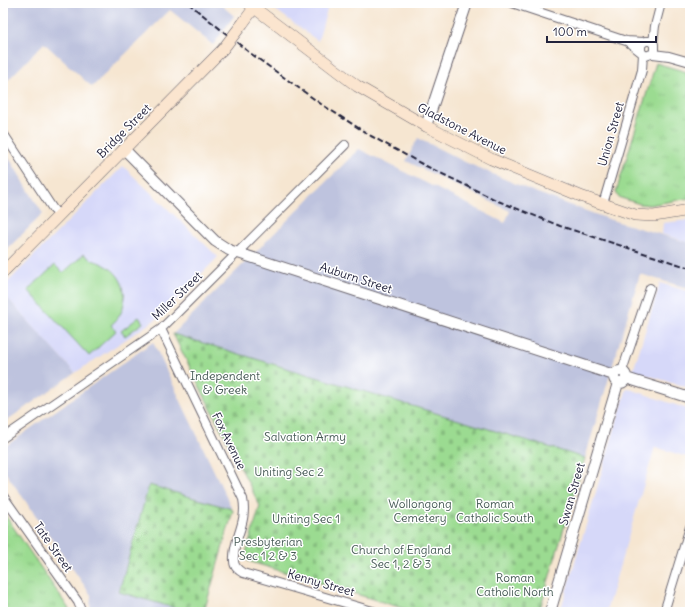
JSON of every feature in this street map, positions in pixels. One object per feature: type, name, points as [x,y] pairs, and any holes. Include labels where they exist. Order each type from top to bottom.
[{"type":"main road","name":"Gladstone Avenue","points":[[253,5],[357,86],[426,126],[507,166],[603,204],[641,216],[654,216],[690,210]]},
{"type":"main road","name":"Bridge Street","points":[[3,272],[222,49],[243,23],[253,5]]},
{"type":"street","points":[[426,126],[467,3]]},
{"type":"street","points":[[512,3],[690,62]]},
{"type":"street","name":"Union Street","points":[[603,204],[661,3]]},
{"type":"street","points":[[3,133],[53,209],[59,215]]},
{"type":"street","name":"Miller Street","points":[[3,438],[161,329],[344,145]]},
{"type":"street","name":"Auburn Street","points":[[124,149],[222,247],[620,377],[690,398]]},
{"type":"street","name":"Swan Street","points":[[550,612],[620,377],[650,288]]},
{"type":"street","name":"Fox Avenue","points":[[161,329],[243,499],[245,509],[244,520],[234,555],[234,563],[237,569]]},
{"type":"street","name":"Tate Street","points":[[3,496],[78,602],[82,612]]},
{"type":"street","points":[[664,612],[690,527]]},
{"type":"street","name":"Kenny Street","points":[[237,569],[243,573],[376,612]]},
{"type":"shaded area","points":[[3,3],[219,3],[234,16],[213,45],[170,10],[92,87],[44,43],[3,85]]},
{"type":"shaded area","points":[[268,3],[329,3],[318,41],[273,8]]},
{"type":"shaded area","points":[[418,138],[465,162],[532,191],[608,219],[690,243],[690,289],[640,274],[585,458],[173,334],[359,149],[505,223],[510,211],[406,161]]},
{"type":"shaded area","points":[[3,148],[43,214],[3,253]]},
{"type":"shaded area","points":[[123,166],[218,257],[158,318],[75,373],[3,293],[3,287]]},
{"type":"shaded area","points":[[690,220],[690,243],[662,234],[663,223]]},
{"type":"shaded area","points":[[660,283],[690,292],[690,388],[633,371]]},
{"type":"shaded area","points":[[3,293],[75,373],[3,423]]},
{"type":"shaded area","points":[[153,342],[232,509],[149,485],[119,591],[189,612],[90,612],[91,595],[3,469],[3,448]]},
{"type":"shaded area","points":[[627,388],[690,410],[690,458],[655,447],[606,612],[560,612]]},
{"type":"green space","points":[[656,63],[690,73],[690,198],[650,205],[640,204],[618,197],[616,192]]},
{"type":"green space","points":[[84,254],[90,259],[108,267],[115,273],[120,279],[124,295],[122,311],[111,325],[116,331],[89,356],[28,290],[55,265],[63,273]]},
{"type":"green space","points":[[139,317],[143,323],[125,336],[121,331]]},
{"type":"green space","name":"Wollongong Cemetery","points":[[173,334],[585,458],[539,612],[415,612],[248,561],[245,556],[260,506]]},
{"type":"green space","points":[[149,485],[232,509],[233,511],[204,612],[189,612],[119,592]]},
{"type":"green space","points":[[3,512],[71,612],[3,612]]},
{"type":"railway","points":[[188,3],[250,53],[321,104],[371,136],[422,164],[498,201],[560,226],[690,268]]},
{"type":"park label","name":"Independent & Greek","points":[[225,383]]},
{"type":"park label","name":"Salvation Army","points":[[305,437]]},
{"type":"park label","name":"Uniting Sec 2","points":[[289,472]]},
{"type":"park label","name":"Roman Catholic South","points":[[495,511]]},
{"type":"park label","name":"Uniting Sec 1","points":[[306,519]]},
{"type":"park label","name":"Presbyterian Sec 1 2 & 3","points":[[268,549]]},
{"type":"park label","name":"Church of England Sec 1, 2 & 3","points":[[401,557]]},
{"type":"park label","name":"Roman Catholic North","points":[[515,585]]}]
